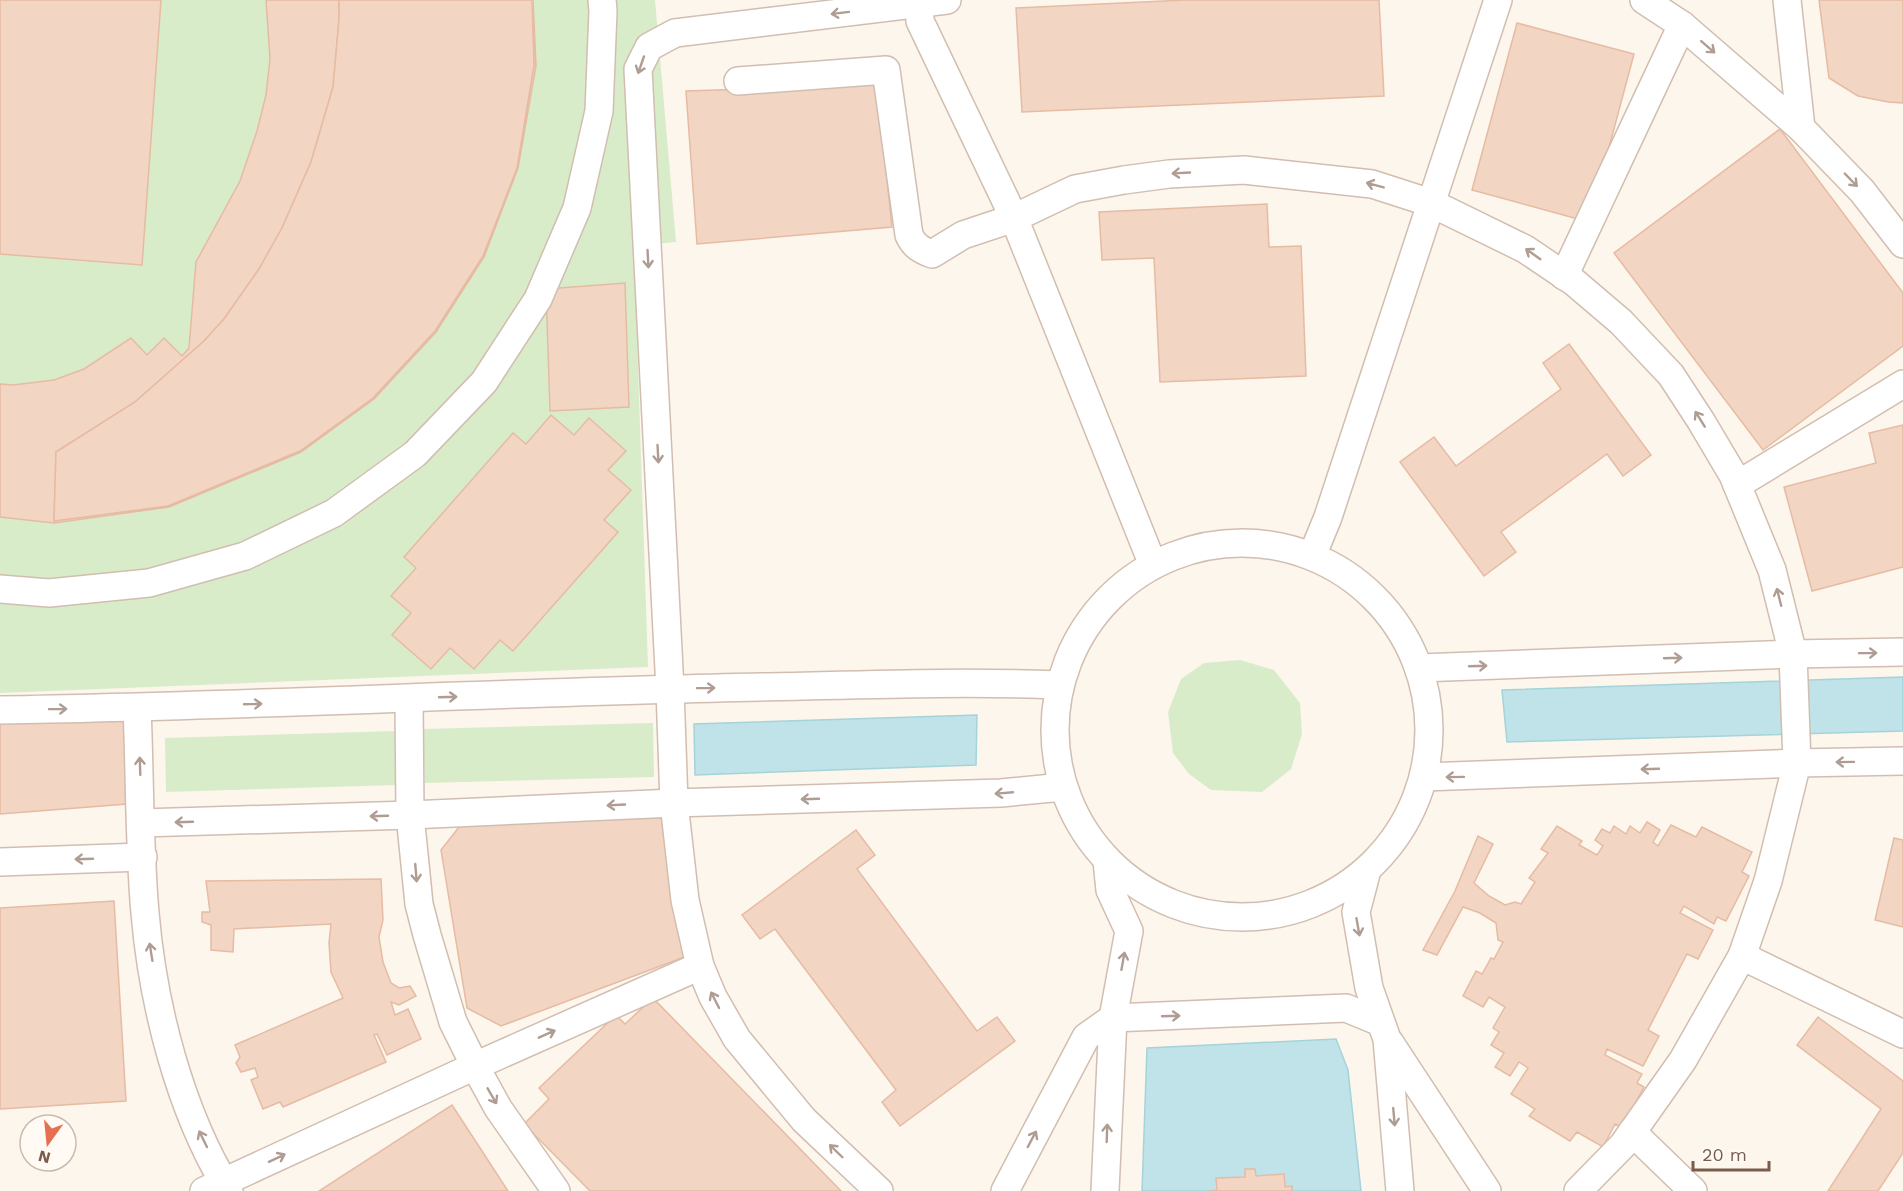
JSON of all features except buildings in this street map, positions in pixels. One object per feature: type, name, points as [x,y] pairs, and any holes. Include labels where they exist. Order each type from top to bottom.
[{"type":"lane","points":[[0,589],[49,593],[149,583],[245,556],[334,513],[415,454],[484,382],[538,299],[577,208],[599,111],[602,0]]},
{"type":"lane","points":[[879,1191],[804,1120],[737,1039],[713,998],[700,966],[685,900],[674,803],[638,69],[649,48],[675,33],[947,0]]},
{"type":"lane","points":[[1312,556],[1328,517],[1498,0]]},
{"type":"lane","points":[[1644,0],[1682,25],[1801,128],[1862,191],[1903,244]]},
{"type":"lane","points":[[1787,0],[1801,128]]},
{"type":"lane","points":[[919,2],[920,21],[1014,218],[1153,565]]},
{"type":"lane","points":[[1564,276],[1682,25]]},
{"type":"lane","points":[[738,81],[886,70],[909,235],[920,250],[932,254],[963,235],[1014,218],[1075,189],[1169,174],[1245,170],[1372,184],[1431,203],[1525,249],[1574,282],[1621,322],[1671,375],[1701,421],[1737,485],[1772,570],[1793,661],[1796,754],[1768,881],[1742,956],[1683,1060],[1623,1145],[1578,1191]]},
{"type":"lane","points":[[1737,485],[1903,384]]},
{"type":"lane","points":[[1259,544],[1312,556],[1358,583],[1395,621],[1419,668],[1430,722],[1424,777],[1407,820],[1381,858],[1367,870],[1297,910],[1243,918],[1190,910],[1141,888],[1107,861],[1081,826],[1063,787],[1054,736],[1059,685],[1079,636],[1111,595],[1153,565],[1204,547],[1259,544]]},
{"type":"lane","points":[[1419,668],[1793,661],[1903,652]]},
{"type":"lane","points":[[0,710],[137,708],[670,689],[1001,682],[1059,685]]},
{"type":"lane","points":[[409,699],[410,815],[419,904],[427,936],[453,1022],[475,1066],[498,1108],[556,1191]]},
{"type":"lane","points":[[137,708],[145,914],[161,1022],[188,1108],[219,1188],[475,1066],[700,966]]},
{"type":"lane","points":[[1424,777],[1796,754],[1903,761]]},
{"type":"lane","points":[[141,823],[1001,793],[1063,787]]},
{"type":"lane","points":[[0,862],[143,857]]},
{"type":"lane","points":[[1105,1191],[1113,1018],[1129,932],[1110,890],[1107,861]]},
{"type":"lane","points":[[1367,870],[1356,912],[1369,988],[1384,1030],[1487,1191]]},
{"type":"lane","points":[[1742,956],[1903,1034]]},
{"type":"lane","points":[[1005,1191],[1086,1037],[1113,1018],[1346,1008],[1384,1030]]},
{"type":"lane","points":[[1384,1030],[1400,1191]]},
{"type":"lane","points":[[1632,1132],[1693,1191]]},
{"type":"green space","points":[[0,0],[655,0],[676,242],[634,246],[648,667],[0,693]]},
{"type":"green space","points":[[1240,660],[1274,670],[1300,703],[1302,734],[1291,769],[1262,792],[1211,790],[1189,774],[1173,753],[1168,712],[1181,679],[1204,663]]},
{"type":"green space","points":[[653,723],[654,777],[425,783],[423,729]]},
{"type":"green space","points":[[395,731],[397,785],[166,792],[165,738]]},
{"type":"water","points":[[1903,677],[1903,731],[1507,742],[1502,690]]},
{"type":"water","points":[[977,715],[976,765],[695,775],[694,724]]},
{"type":"water","points":[[1336,1039],[1348,1070],[1361,1191],[1142,1191],[1147,1048]]}]
